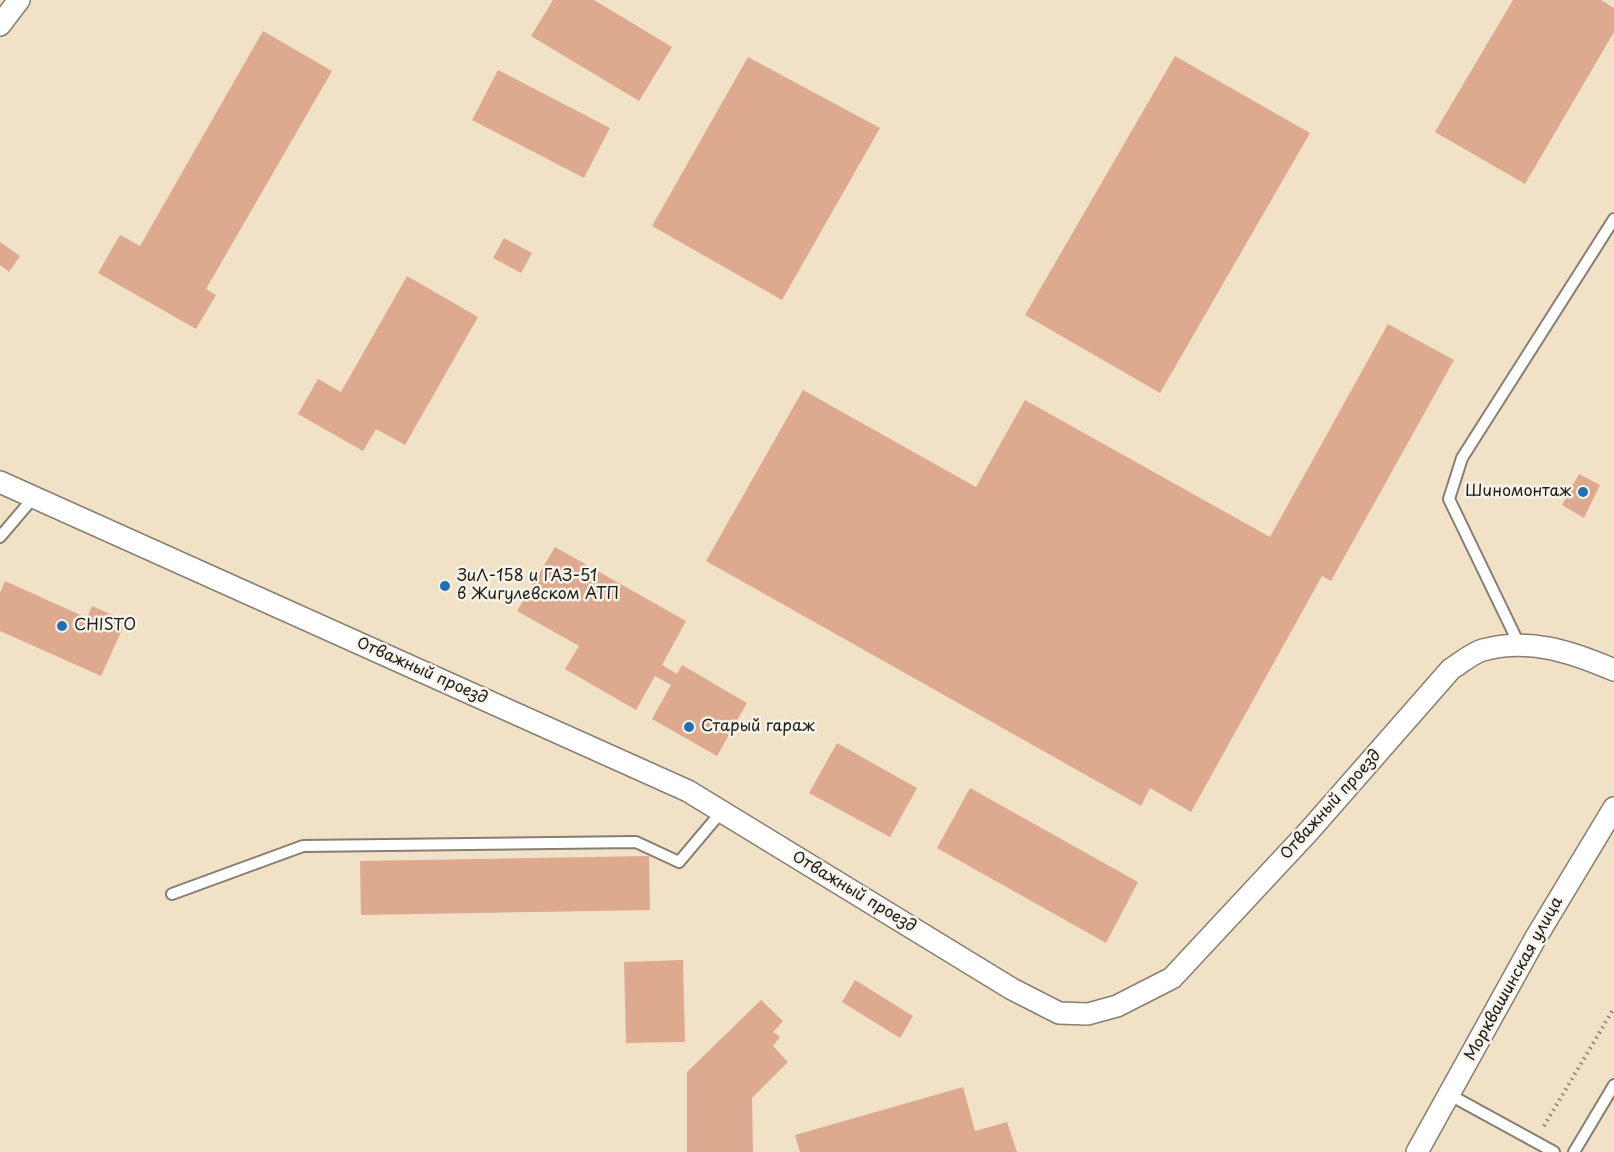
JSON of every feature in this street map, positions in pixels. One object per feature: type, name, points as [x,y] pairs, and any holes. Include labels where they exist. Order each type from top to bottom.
[{"type":"street","points":[[0,25],[19,0]]},
{"type":"street","name":"Отважный проезд","points":[[0,482],[688,791],[1012,989],[1059,1013],[1088,1014],[1117,1006],[1172,978],[1309,831],[1451,669],[1481,650],[1519,644],[1546,645],[1614,670]]},
{"type":"street","name":"Морквашинская улица","points":[[1417,1152],[1535,939],[1614,808]]},
{"type":"lane","points":[[1519,644],[1471,540],[1449,499],[1462,459],[1614,219]]},
{"type":"lane","points":[[0,537],[34,497]]},
{"type":"lane","points":[[172,894],[303,846],[636,842],[679,862],[722,811]]},
{"type":"lane","points":[[1574,1152],[1614,1085]]},
{"type":"lane","points":[[1450,1095],[1554,1152]]},
{"type":"path","points":[[1543,1129],[1614,1008]]},
{"type":"building","points":[[553,0],[594,0],[672,47],[639,101],[531,36]]},
{"type":"building","points":[[1513,0],[1601,0],[1614,8],[1614,32],[1525,184],[1435,132]]},
{"type":"building","points":[[263,31],[332,71],[206,289],[216,295],[196,329],[98,273],[120,235],[140,246]]},
{"type":"building","points":[[1175,56],[1310,133],[1160,393],[1025,315]]},
{"type":"building","points":[[748,57],[880,128],[782,300],[652,226]]},
{"type":"building","points":[[498,70],[610,128],[584,178],[472,120]]},
{"type":"building","points":[[504,238],[532,253],[521,273],[493,258]]},
{"type":"building","points":[[0,242],[20,256],[9,272],[0,265]]},
{"type":"building","points":[[407,276],[478,317],[405,445],[376,429],[363,451],[298,414],[318,379],[341,392]]},
{"type":"building","points":[[1388,324],[1454,360],[1331,581],[1322,576],[1191,812],[1150,788],[1141,806],[706,561],[803,390],[976,487],[1025,400],[1270,537]]},
{"type":"building","name":"Шиномонтаж","points":[[1579,474],[1600,485],[1584,518],[1562,505]]},
{"type":"building","points":[[555,547],[686,621],[662,665],[677,674],[682,665],[747,703],[717,756],[652,719],[671,685],[655,676],[636,710],[565,669],[579,646],[517,611]]},
{"type":"building","name":"CHISTO","points":[[5,581],[87,618],[92,606],[126,621],[101,676],[0,631],[0,593]]},
{"type":"building","points":[[837,743],[917,788],[890,837],[809,793]]},
{"type":"building","points":[[970,788],[1138,882],[1106,943],[937,848]]},
{"type":"building","points":[[649,856],[650,910],[361,915],[360,861]]},
{"type":"building","points":[[683,960],[685,1042],[626,1043],[624,962]]},
{"type":"building","points":[[855,980],[913,1016],[900,1038],[842,1002]]},
{"type":"building","points":[[761,1000],[783,1021],[773,1032],[780,1037],[773,1046],[788,1062],[752,1098],[753,1152],[687,1152],[687,1072]]},
{"type":"building","points":[[963,1087],[975,1131],[1007,1122],[1017,1152],[800,1152],[795,1135]]},
{"type":"place","name":"Шиномонтаж","points":[[1583,492]]},
{"type":"place","name":"ЗиЛ-158 и ГАЗ-51 в Жигулевском АТП","points":[[445,586]]},
{"type":"place","name":"CHISTO","points":[[62,626]]},
{"type":"place","name":"Старый гараж","points":[[689,727]]}]
